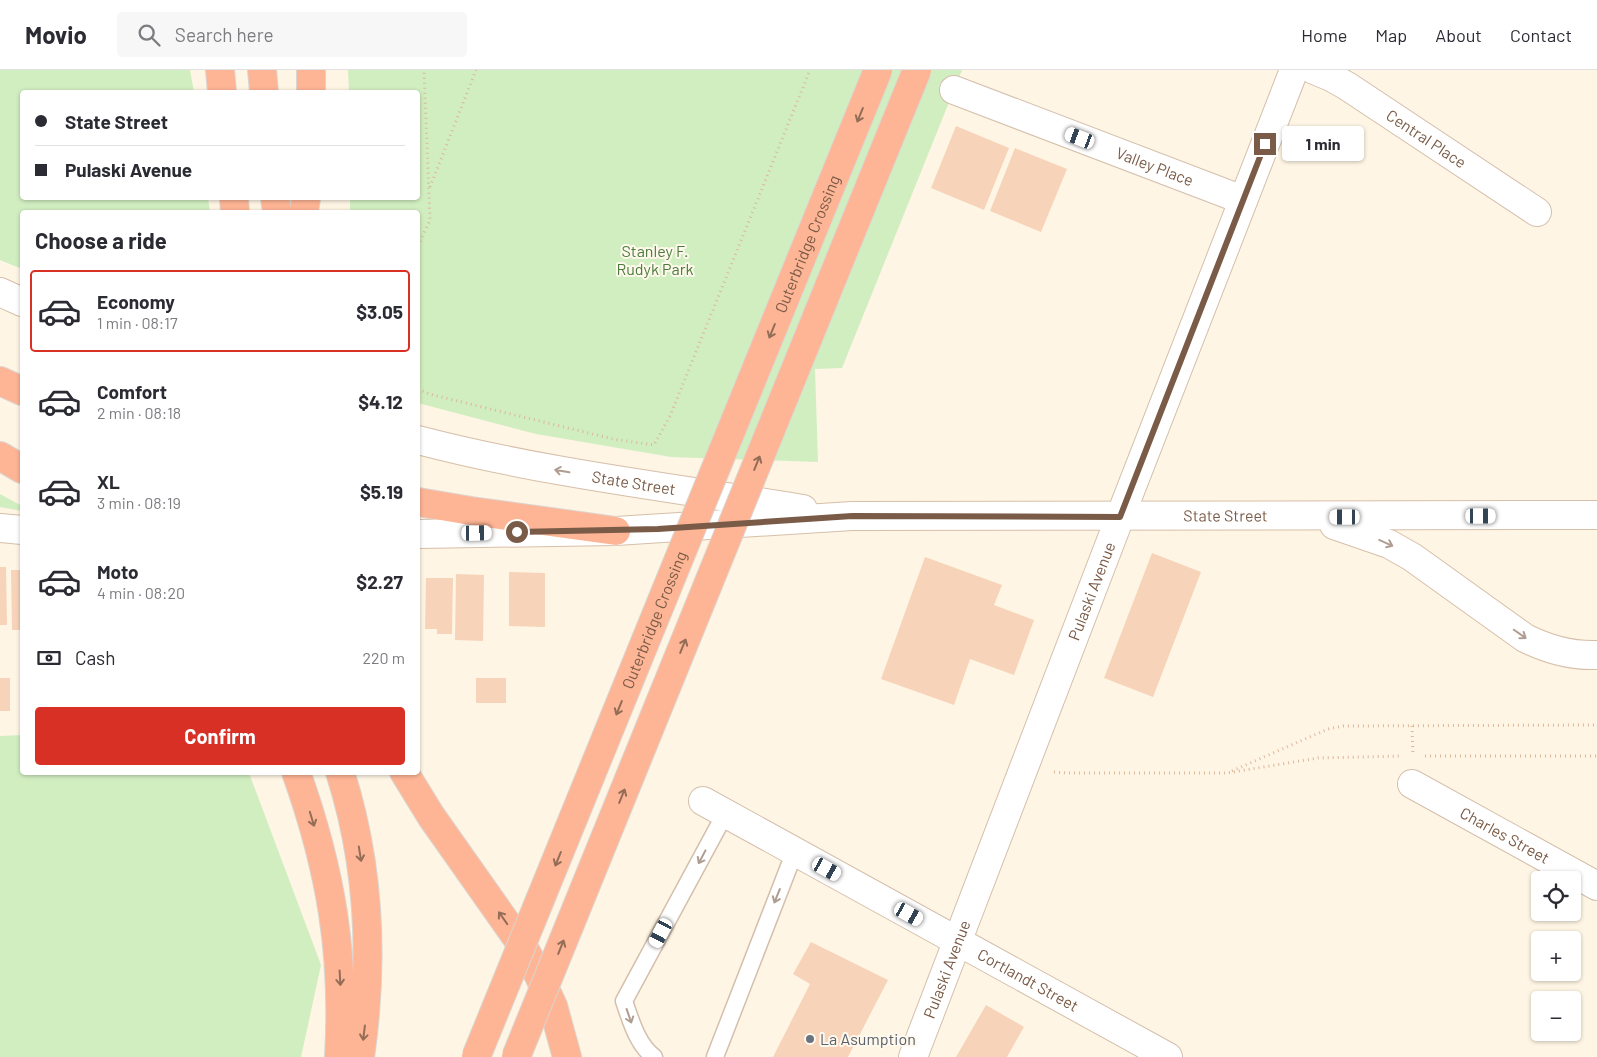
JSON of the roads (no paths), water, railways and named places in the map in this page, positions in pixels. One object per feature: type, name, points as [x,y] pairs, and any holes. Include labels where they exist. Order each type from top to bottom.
[{"type":"highway","points":[[220,70],[222,90]]},
{"type":"highway","points":[[262,70],[264,90]]},
{"type":"highway","points":[[311,70],[311,90]]},
{"type":"highway","name":"Outerbridge Crossing","points":[[476,1057],[878,70]]},
{"type":"highway","points":[[516,1057],[917,70]]},
{"type":"highway","points":[[0,381],[20,389]]},
{"type":"highway","points":[[0,456],[20,468]]},
{"type":"highway","points":[[420,502],[472,512],[616,531]]},
{"type":"highway","points":[[297,775],[320,843],[335,919],[341,1002],[339,1057]]},
{"type":"highway","points":[[341,775],[356,834],[366,905],[368,980],[360,1057]]},
{"type":"highway","points":[[406,775],[431,816],[524,948],[553,1006],[567,1057]]},
{"type":"street","name":"Pulaski Avenue","points":[[913,1057],[1294,70]]},
{"type":"street","name":"Central Place","points":[[1314,70],[1331,76],[1348,86],[1537,212]]},
{"type":"street","name":"Valley Place","points":[[954,90],[1243,200]]},
{"type":"street","points":[[0,292],[20,301]]},
{"type":"street","name":"State Street","points":[[420,440],[488,457],[571,472],[852,516]]},
{"type":"street","name":"State Street","points":[[420,534],[616,531],[852,516],[1306,517],[1597,515]]},
{"type":"street","points":[[1306,517],[1368,535],[1412,556],[1526,638],[1560,652],[1578,655],[1597,655]]},
{"type":"street","points":[[0,528],[20,530]]},
{"type":"street","name":"Charles Street","points":[[1412,784],[1597,886]]},
{"type":"street","name":"Cortlandt Street","points":[[714,808],[1168,1057]]},
{"type":"lane","points":[[654,1057],[648,1052],[635,1032],[624,1001],[714,808]]},
{"type":"lane","points":[[715,1057],[795,851]]},
{"type":"place","name":"La Asumption","points":[[810,1039]]},
{"type":"park label","name":"Stanley F. Rudyk Park","points":[[655,260]]}]
